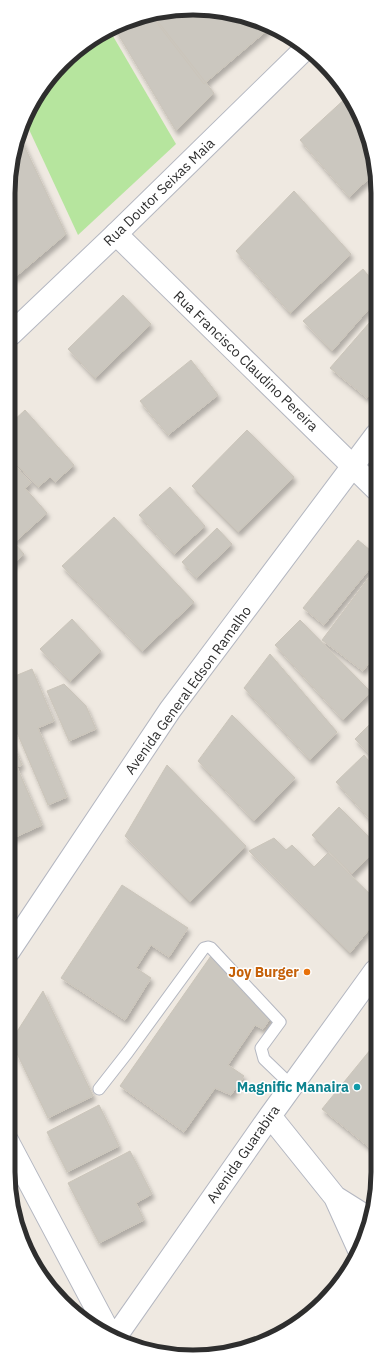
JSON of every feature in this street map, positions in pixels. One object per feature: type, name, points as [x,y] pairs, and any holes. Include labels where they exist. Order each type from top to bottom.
[{"type":"main road","name":"Rua Doutor Seixas Maia","points":[[15,330],[302,53]]},
{"type":"main road","name":"Rua Francisco Claudino Pereira","points":[[116,234],[371,484]]},
{"type":"main road","name":"Avenida General Edson Ramalho","points":[[15,942],[170,710],[371,442]]},
{"type":"main road","name":"Avenida Guarabira","points":[[117,1333],[371,977]]},
{"type":"main road","points":[[270,1116],[336,1197],[356,1243]]},
{"type":"main road","points":[[15,1155],[108,1328]]},
{"type":"main road","points":[[336,1197],[365,1217]]},
{"type":"lane","points":[[100,1089],[204,948],[208,947],[211,948],[280,1022],[261,1048],[264,1059],[292,1086]]},
{"type":"green space","points":[[112,34],[176,144],[78,235],[28,127],[33,114],[45,94],[67,67],[94,45]]},
{"type":"building","points":[[181,15],[205,15],[228,18],[250,24],[266,31],[204,84],[154,19]]},
{"type":"building","points":[[156,19],[214,93],[176,131],[117,32],[136,24]]},
{"type":"building","points":[[344,99],[353,114],[362,136],[368,158],[370,177],[349,197],[300,140]]},
{"type":"building","points":[[22,142],[66,234],[15,277],[15,181],[18,158]]},
{"type":"building","points":[[294,191],[351,254],[290,313],[236,251]]},
{"type":"building","points":[[363,269],[371,279],[371,307],[332,351],[303,321]]},
{"type":"building","points":[[123,295],[151,324],[95,378],[68,349]]},
{"type":"building","points":[[371,321],[371,393],[367,398],[330,368]]},
{"type":"building","points":[[191,360],[218,395],[168,435],[140,401]]},
{"type":"building","points":[[25,410],[74,465],[55,482],[50,477],[38,487],[15,462],[15,419]]},
{"type":"building","points":[[247,430],[294,477],[238,532],[192,486]]},
{"type":"building","points":[[15,465],[31,483],[25,488],[47,513],[16,541]]},
{"type":"building","points":[[170,487],[205,526],[174,554],[139,515]]},
{"type":"building","points":[[114,517],[194,602],[142,651],[62,566]]},
{"type":"building","points":[[217,528],[232,544],[196,578],[182,562]]},
{"type":"building","points":[[358,540],[371,551],[371,567],[324,625],[303,608]]},
{"type":"building","points":[[15,544],[24,554],[15,562]]},
{"type":"building","points":[[370,576],[371,652],[368,656],[371,660],[363,671],[322,640]]},
{"type":"building","points":[[72,619],[101,651],[70,681],[40,649]]},
{"type":"building","points":[[300,620],[371,692],[343,720],[275,645]]},
{"type":"building","points":[[270,654],[337,732],[310,760],[244,688]]},
{"type":"building","points":[[32,669],[54,721],[38,728],[67,797],[48,805],[15,728],[15,676]]},
{"type":"building","points":[[64,684],[86,706],[96,729],[69,741],[47,691]]},
{"type":"building","points":[[232,715],[295,778],[254,821],[198,761]]},
{"type":"building","points":[[371,723],[371,756],[355,739]]},
{"type":"building","points":[[15,749],[22,765],[17,767],[42,825],[15,837]]},
{"type":"building","points":[[364,755],[371,763],[371,821],[336,782]]},
{"type":"building","points":[[167,765],[246,846],[190,902],[125,836]]},
{"type":"building","points":[[339,807],[371,839],[371,855],[352,874],[312,835]]},
{"type":"building","points":[[274,838],[286,850],[292,845],[314,867],[328,853],[371,895],[371,927],[350,953],[249,851]]},
{"type":"building","points":[[122,885],[188,928],[169,957],[151,945],[136,968],[151,978],[125,1020],[61,978]]},
{"type":"building","points":[[213,953],[243,985],[241,991],[273,1014],[263,1029],[255,1025],[228,1065],[244,1076],[231,1095],[215,1088],[184,1132],[120,1086]]},
{"type":"building","points":[[43,991],[93,1096],[48,1118],[15,1049],[15,1035]]},
{"type":"building","name":"Magnific Manaira","points":[[371,1049],[371,1149],[322,1109]]},
{"type":"building","points":[[99,1105],[119,1146],[67,1172],[47,1132]]},
{"type":"building","points":[[130,1151],[152,1194],[136,1203],[144,1220],[99,1243],[68,1183]]},
{"type":"place","name":"Joy Burger","points":[[307,972]]},
{"type":"place","name":"Magnific Manaira","points":[[357,1087]]}]
